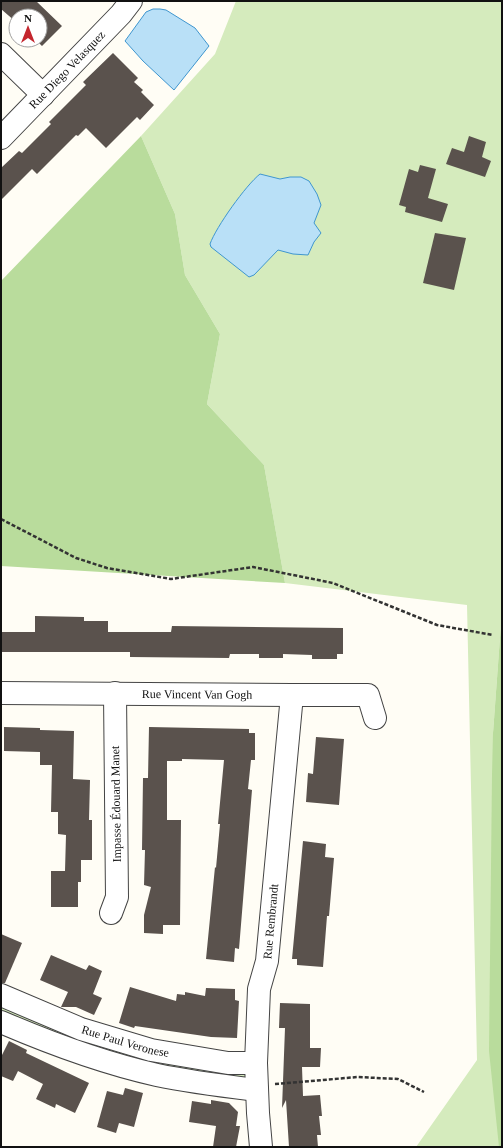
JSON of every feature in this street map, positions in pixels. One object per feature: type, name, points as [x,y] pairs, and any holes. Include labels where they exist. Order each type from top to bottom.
[{"type":"street","name":"Rue Diego Velasquez","points":[[1,138],[121,14],[131,1]]},
{"type":"street","points":[[1,54],[43,95]]},
{"type":"street","name":"Rue Vincent Van Gogh","points":[[1,693],[292,696],[368,695],[375,718]]},
{"type":"street","name":"Impasse Édouard Manet","points":[[111,913],[117,897],[115,693]]},
{"type":"street","name":"Rue Rembrandt","points":[[261,1147],[256,1063],[260,989],[267,961],[292,696]]},
{"type":"street","name":"Rue Paul Veronese","points":[[1,995],[81,1030],[151,1050],[228,1062],[256,1063]]},
{"type":"street","name":"Rue Paul Veronese","points":[[1,1022],[114,1064],[158,1075],[257,1088]]},
{"type":"path","points":[[1,519],[76,558],[107,568],[171,579],[253,567],[333,583],[437,625],[493,635]]},
{"type":"path","points":[[257,1088],[358,1077],[398,1079],[424,1092]]},
{"type":"green space","points":[[236,1],[502,1],[502,610],[493,733],[502,1147],[416,1147],[477,1060],[467,605],[285,583],[264,465],[207,404],[220,334],[185,275],[175,214],[141,136],[215,54]]},
{"type":"green space","points":[[141,136],[175,214],[185,275],[220,334],[207,404],[264,465],[285,583],[1,566],[1,281]]},
{"type":"green space","points":[[502,610],[502,1147],[499,1147],[489,1051],[493,733]]},
{"type":"green space","points":[[1,1002],[244,1070],[249,1080],[148,1068],[1,1015]]},
{"type":"water","points":[[153,9],[166,10],[195,28],[209,46],[174,90],[143,61],[125,41],[146,12]]},
{"type":"water","points":[[260,174],[280,179],[301,177],[309,181],[317,194],[321,205],[314,223],[321,233],[314,242],[308,255],[293,254],[278,250],[254,275],[249,277],[211,247],[210,244],[218,227],[232,207],[247,187]]},
{"type":"building","points":[[1,1],[36,1],[43,8],[8,8],[8,15],[1,9]]},
{"type":"building","points":[[48,13],[62,26],[48,40]]},
{"type":"building","points":[[113,53],[138,78],[134,82],[143,90],[141,92],[154,105],[140,120],[137,117],[106,148],[86,128],[78,136],[76,135],[37,174],[32,169],[1,200],[1,168],[19,151],[22,153],[51,124],[49,122],[86,85],[83,82]]},
{"type":"building","points":[[469,136],[486,142],[482,157],[491,161],[485,177],[446,164],[452,148],[464,152]]},
{"type":"building","points":[[420,165],[436,169],[428,198],[448,204],[442,222],[405,212],[406,207],[399,205],[409,169],[418,172]]},
{"type":"building","points":[[435,233],[466,238],[454,290],[423,283]]},
{"type":"building","points":[[35,616],[84,617],[84,621],[108,621],[108,632],[171,632],[172,626],[343,628],[343,654],[337,654],[337,659],[312,659],[312,655],[283,654],[283,658],[259,658],[259,654],[230,654],[229,658],[130,657],[130,652],[1,652],[1,632],[35,632]]},
{"type":"building","points":[[4,727],[74,731],[73,779],[90,780],[89,820],[92,820],[92,860],[81,860],[81,882],[78,882],[78,907],[51,907],[51,871],[65,871],[66,835],[58,834],[58,812],[51,812],[52,765],[40,765],[40,752],[4,751]]},
{"type":"building","points":[[149,727],[249,729],[249,733],[255,733],[255,760],[251,760],[248,789],[252,790],[239,949],[235,948],[234,962],[206,959],[220,824],[218,824],[224,760],[182,759],[182,761],[167,761],[167,820],[181,820],[180,925],[163,925],[163,934],[144,933],[144,915],[151,887],[144,885],[145,850],[142,850],[143,778],[148,778]]},
{"type":"building","points":[[316,737],[344,739],[339,805],[306,802],[308,773],[313,774]]},
{"type":"building","points":[[303,841],[326,844],[325,857],[334,858],[323,967],[297,965],[297,959],[292,959]]},
{"type":"building","points":[[1,934],[22,943],[5,983],[1,983]]},
{"type":"building","points":[[51,955],[86,970],[89,965],[102,971],[93,994],[102,998],[94,1015],[76,1007],[61,1007],[68,992],[40,980]]},
{"type":"building","points":[[130,987],[176,1001],[177,994],[185,995],[185,992],[205,996],[206,988],[235,989],[235,1000],[239,1001],[237,1038],[211,1037],[135,1026],[134,1028],[119,1023]]},
{"type":"building","points":[[280,1003],[310,1004],[310,1048],[321,1048],[320,1067],[302,1067],[303,1096],[320,1095],[322,1116],[319,1116],[321,1135],[317,1135],[318,1147],[289,1147],[286,1100],[282,1108],[285,1028],[279,1028]]},
{"type":"building","points":[[9,1041],[27,1050],[26,1053],[89,1083],[75,1113],[56,1104],[55,1108],[36,1099],[43,1084],[18,1071],[13,1081],[1,1076],[1,1057]]},
{"type":"building","points":[[125,1088],[143,1093],[134,1127],[119,1123],[116,1133],[97,1127],[107,1091],[123,1095]]},
{"type":"building","points":[[211,1100],[229,1103],[238,1112],[236,1126],[240,1126],[236,1147],[213,1147],[216,1126],[189,1122],[192,1101],[211,1104]]}]
